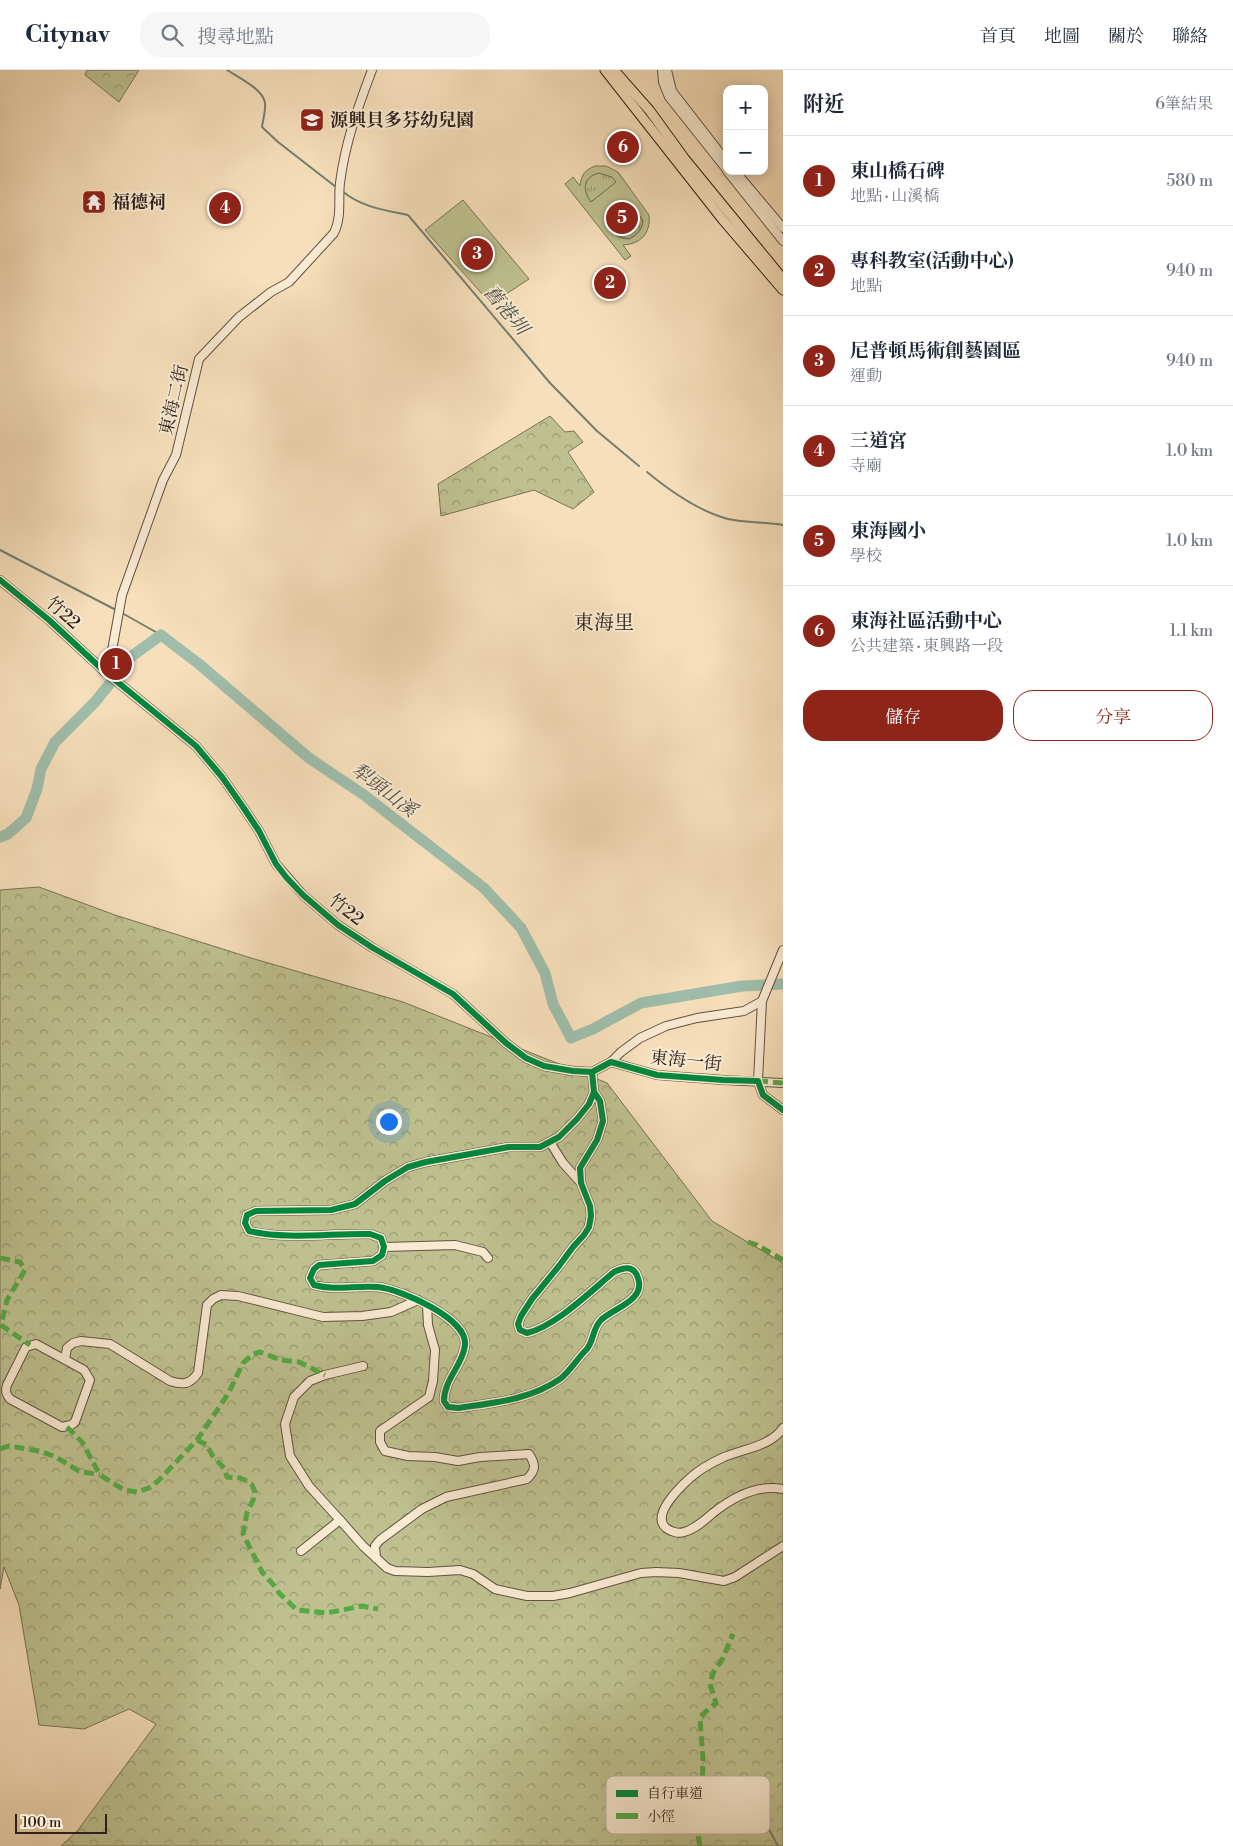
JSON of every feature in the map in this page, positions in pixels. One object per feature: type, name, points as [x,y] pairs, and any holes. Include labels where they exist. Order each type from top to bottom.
[{"type":"main road","points":[[605,70],[723,220],[783,290]]},
{"type":"main road","points":[[614,70],[650,112],[702,181],[783,279]]},
{"type":"street","name":"東海二街","points":[[104,671],[111,656],[121,602],[150,515],[176,455],[199,359],[240,317],[270,292],[289,282],[334,232],[338,224],[340,183],[352,124],[372,70]]},
{"type":"street","points":[[662,70],[663,82],[669,97],[723,166]]},
{"type":"street","points":[[667,70],[672,91],[723,157]]},
{"type":"street","points":[[731,175],[781,228]]},
{"type":"street","points":[[738,175],[781,228],[783,241]]},
{"type":"street","name":"竹22","points":[[0,580],[49,620],[104,671],[196,746],[243,807],[259,831],[276,864],[304,895],[338,925],[373,948],[452,994],[506,1043],[526,1058],[544,1066],[573,1072],[592,1072],[612,1062],[640,1038],[666,1026],[697,1018],[744,1012],[762,1001]]},
{"type":"street","points":[[783,950],[762,1001],[758,1081],[763,1095],[783,1110]]},
{"type":"street","name":"東海一街","points":[[612,1062],[657,1075],[783,1083]]},
{"type":"street","points":[[592,1072],[594,1092],[600,1101],[603,1122],[597,1140],[580,1168],[581,1183],[590,1206],[589,1227],[521,1316],[518,1324],[520,1330],[527,1333],[541,1327],[563,1313],[614,1272],[622,1268],[629,1267],[634,1270],[640,1283],[636,1296],[597,1325],[588,1348],[560,1378],[522,1398],[458,1408],[448,1407],[444,1400],[446,1384],[462,1357],[465,1345],[465,1337],[450,1319],[418,1300],[396,1290],[379,1287],[324,1288],[314,1285],[310,1278],[314,1269],[319,1265],[373,1260],[382,1255],[384,1247],[381,1238],[370,1234],[257,1233],[250,1231],[245,1223],[247,1215],[256,1211],[331,1210],[355,1204],[385,1181],[408,1167],[426,1162],[509,1147],[540,1147],[559,1137],[577,1119],[589,1104],[594,1092]]},
{"type":"street","points":[[550,1142],[563,1163],[581,1183]]},
{"type":"street","points":[[384,1247],[455,1245],[483,1252],[488,1258]]},
{"type":"street","points":[[65,1359],[67,1348],[73,1342],[110,1344],[170,1382],[186,1384],[194,1380],[198,1374],[207,1306],[213,1298],[221,1295],[254,1299],[323,1317],[362,1316],[391,1312],[418,1300]]},
{"type":"street","points":[[376,1558],[375,1546],[380,1540],[422,1510],[446,1497],[527,1479],[534,1472],[535,1463],[529,1454],[480,1457],[458,1461],[435,1457],[408,1456],[385,1451],[380,1442],[380,1431],[429,1397],[433,1381],[435,1350],[428,1325],[427,1306]]},
{"type":"street","points":[[36,1344],[65,1359],[84,1370],[90,1380],[75,1422],[71,1426],[62,1427],[10,1399],[7,1395],[5,1390],[26,1347],[36,1344]]},
{"type":"street","points":[[363,1366],[325,1375],[310,1381],[294,1397],[285,1424],[290,1456],[310,1486],[386,1568],[395,1571],[460,1570],[473,1574],[496,1589],[527,1596],[553,1596],[648,1572],[679,1573],[724,1581],[735,1577],[783,1546]]},
{"type":"street","points":[[783,1428],[772,1439],[723,1458],[690,1478],[664,1508],[661,1514],[661,1521],[665,1527],[672,1531],[683,1533],[694,1528],[724,1504],[755,1489],[764,1487],[783,1490]]},
{"type":"street","points":[[301,1551],[340,1520]]},
{"type":"green space","points":[[87,70],[139,70],[119,102],[85,75]]},
{"type":"green space","points":[[595,166],[606,166],[618,172],[649,215],[648,227],[644,236],[640,240],[623,245],[631,256],[625,260],[565,184],[573,177],[580,186],[581,179],[586,171]],"holes":[[[599,173],[612,177],[616,182],[591,202],[586,193],[586,184],[590,178]],[[636,210],[643,221],[639,232],[629,239],[616,235],[611,229]]]},
{"type":"green space","points":[[599,173],[612,177],[617,182],[591,202],[586,193],[586,184],[590,178]]},
{"type":"green space","points":[[463,200],[529,279],[491,304],[425,230]]},
{"type":"green space","points":[[637,210],[643,221],[639,232],[634,236],[629,239],[623,238],[616,235],[610,229]]},
{"type":"green space","points":[[550,416],[565,432],[574,431],[583,442],[568,452],[594,492],[573,509],[534,490],[441,516],[438,484]]},
{"type":"green space","points":[[39,887],[115,915],[251,958],[403,1002],[607,1083],[712,1221],[783,1263],[783,1846],[61,1846],[78,1830],[156,1724],[129,1709],[84,1729],[39,1725],[19,1605],[4,1567],[0,1589],[0,890]]},
{"type":"waterway","name":"舊港圳","points":[[227,70],[260,93],[265,103],[262,127],[278,142],[336,187]]},
{"type":"waterway","name":"舊港圳","points":[[342,191],[365,204],[408,215],[550,383],[597,431],[639,466]]},
{"type":"waterway","name":"舊港圳","points":[[647,472],[685,500],[706,511],[728,519],[783,525]]},
{"type":"waterway","points":[[0,550],[118,611]]},
{"type":"waterway","points":[[122,613],[161,635]]},
{"type":"waterway","name":"犁頭山溪","points":[[0,837],[8,834],[26,818],[37,789],[41,769],[55,742],[95,702],[132,656],[161,635],[199,664],[309,758],[364,795],[484,888],[521,928],[545,973],[553,1004],[571,1038],[593,1029],[641,1003],[742,986],[783,984]]},
{"type":"waterway","points":[[770,1831],[778,1846]]},
{"type":"marked path","points":[[758,1081],[783,1083]]},
{"type":"marked path","points":[[748,1242],[783,1260]]},
{"type":"marked path","points":[[0,1258],[20,1262],[25,1270],[7,1300],[1,1325],[30,1345]]},
{"type":"marked path","points":[[67,1427],[82,1442],[100,1475],[124,1490],[137,1492],[149,1488],[158,1481],[197,1440],[228,1394],[243,1363],[253,1354],[260,1352],[281,1360],[299,1362],[325,1375]]},
{"type":"marked path","points":[[197,1440],[207,1445],[212,1455],[224,1468],[227,1477],[240,1478],[252,1485],[255,1492],[254,1498],[247,1513],[243,1534],[262,1572],[279,1593],[297,1610],[327,1613],[362,1606],[378,1609]]},
{"type":"marked path","points":[[0,1449],[9,1446],[39,1451],[54,1456],[79,1471],[100,1475]]},
{"type":"marked path","points":[[702,1776],[700,1719],[716,1703],[710,1684],[713,1673],[723,1658],[733,1634]]},
{"type":"marked path","points":[[698,1834],[700,1846]]},
{"type":"cycle path","points":[[0,580],[49,620],[104,671],[196,746],[222,777],[243,807],[259,831],[276,864],[303,895],[338,925],[373,948],[453,994],[506,1043],[526,1058],[544,1066],[573,1071],[592,1072],[611,1062],[657,1075],[758,1081],[763,1095],[783,1110]]},
{"type":"cycle path","points":[[592,1072],[594,1092],[600,1101],[603,1121],[597,1140],[580,1168],[581,1183],[590,1206],[589,1227],[532,1299],[521,1316],[518,1324],[520,1330],[527,1333],[550,1323],[573,1307],[618,1270],[628,1268],[634,1271],[638,1278],[639,1286],[633,1298],[601,1320],[596,1327],[589,1347],[567,1372],[560,1379],[536,1392],[511,1400],[458,1408],[448,1407],[444,1401],[445,1393],[464,1352],[465,1345],[463,1335],[456,1325],[444,1315],[401,1293],[378,1287],[322,1287],[314,1285],[310,1278],[314,1269],[319,1265],[373,1261],[382,1255],[384,1247],[381,1238],[370,1234],[293,1236],[263,1234],[249,1231],[245,1223],[247,1215],[256,1211],[331,1210],[355,1204],[385,1181],[408,1167],[426,1162],[509,1147],[540,1147],[559,1137],[577,1119],[589,1104],[594,1092]]},
{"type":"place","name":"源興貝多芬幼兒園","points":[[312,120]]},
{"type":"place","name":"東海社區活動中心","points":[[623,147]]},
{"type":"place","name":"福德祠","points":[[94,202]]},
{"type":"place","name":"三道宮","points":[[225,208]]},
{"type":"place","name":"東海國小","points":[[622,218]]},
{"type":"place","name":"尼普頓馬術創藝園區","points":[[477,254]]},
{"type":"place","name":"專科教室(活動中心)","points":[[610,283]]},
{"type":"place","name":"東山橋石碑","points":[[116,664]]},
{"type":"district","name":"東海里","points":[[604,623]]}]
